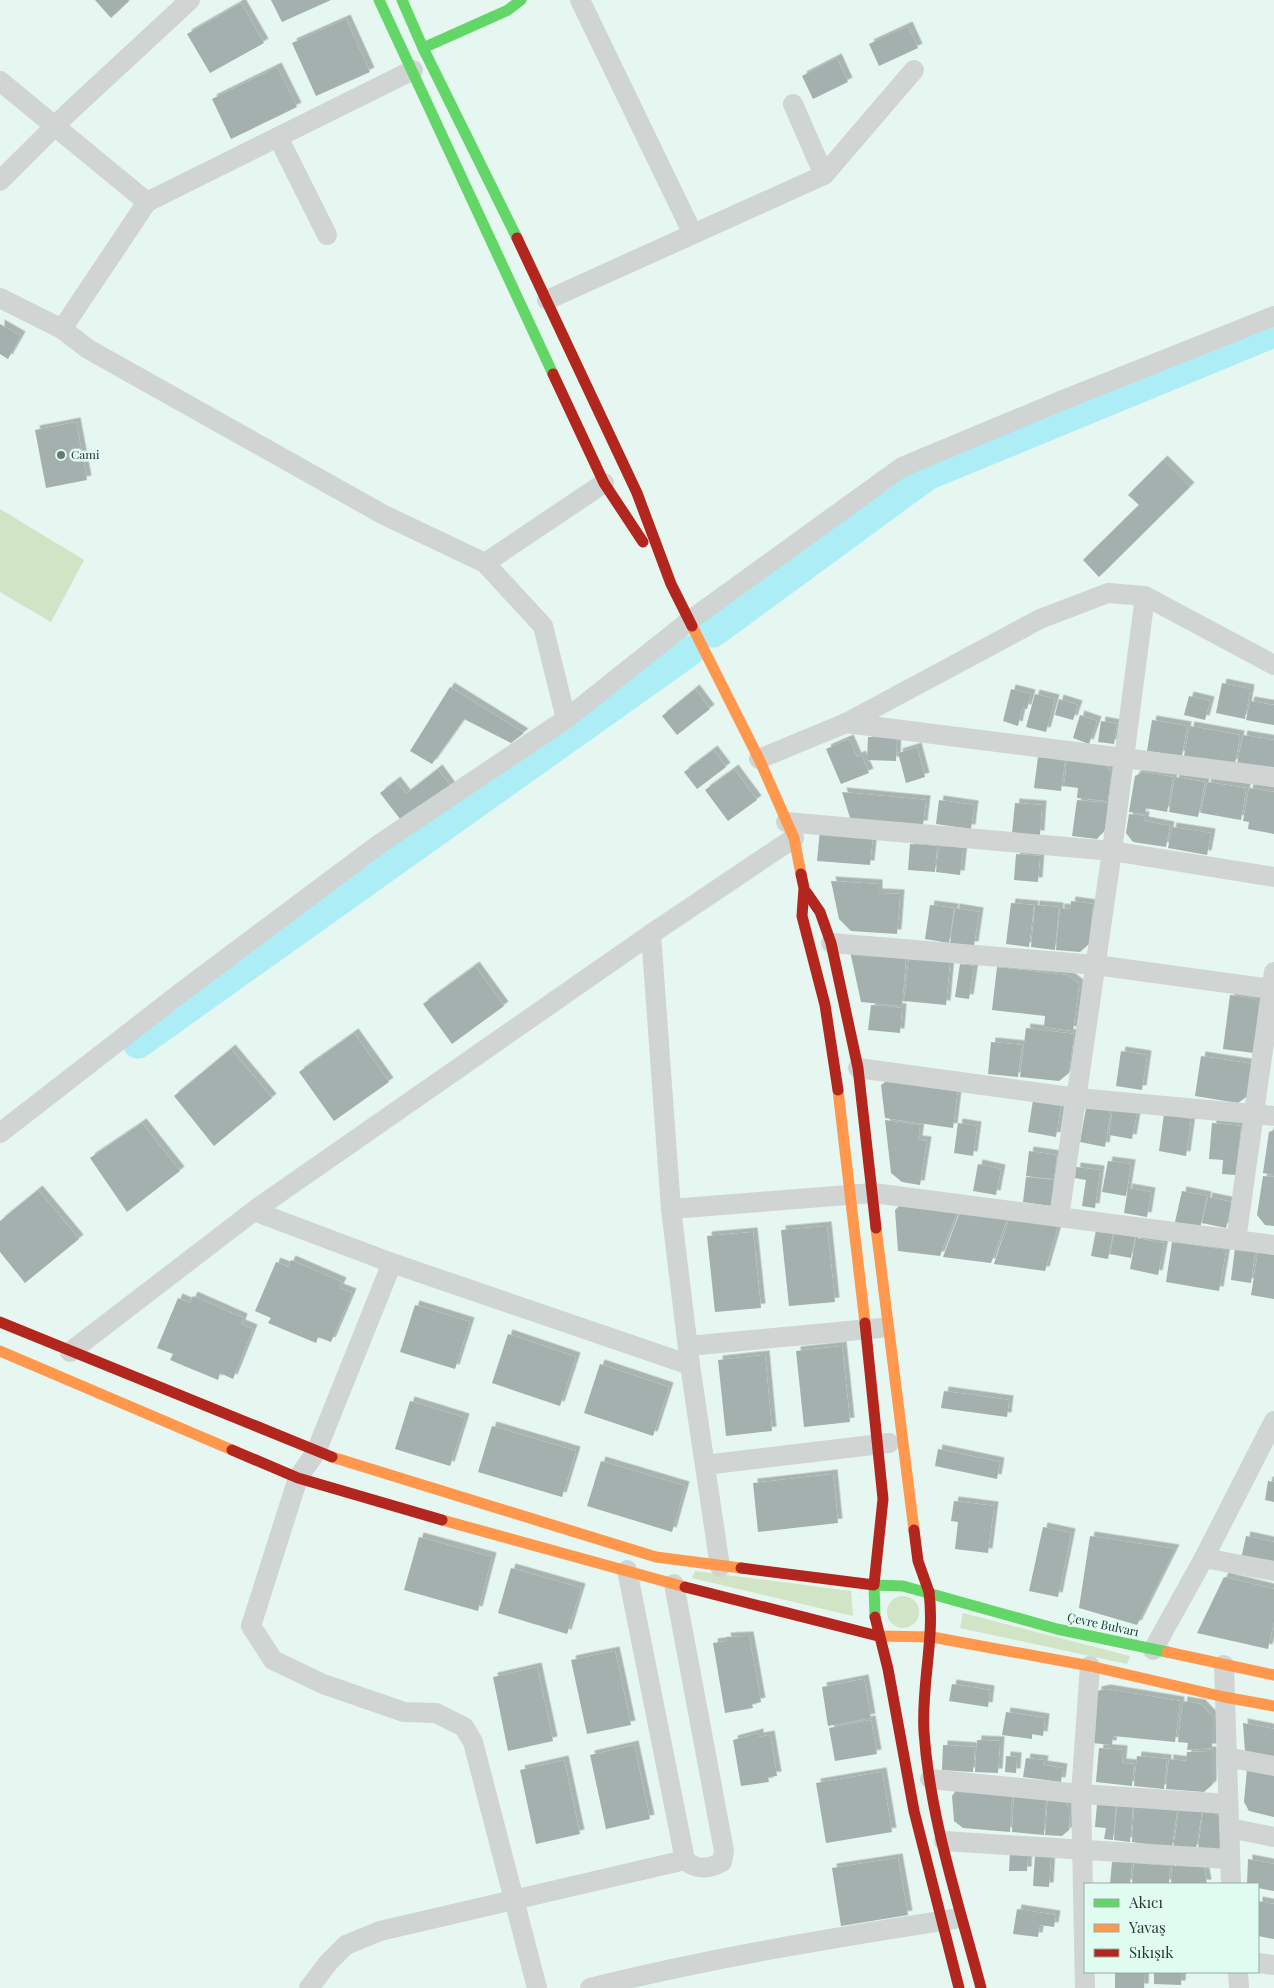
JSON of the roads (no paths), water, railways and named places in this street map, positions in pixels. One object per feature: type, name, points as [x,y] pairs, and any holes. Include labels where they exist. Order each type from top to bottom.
[{"type":"main road","points":[[379,0],[604,483],[671,584]]},
{"type":"main road","points":[[402,0],[423,48],[547,300],[636,493],[671,584],[759,759],[790,830],[804,888],[802,916],[825,1005],[837,1077],[866,1330],[883,1499],[874,1585],[874,1610],[878,1636],[888,1670],[914,1811],[959,1988]]},
{"type":"main road","points":[[423,48],[508,10],[521,0]]},
{"type":"main road","points":[[804,888],[820,912],[832,943],[858,1068],[901,1442],[918,1561],[933,1610],[932,1637],[923,1714],[930,1779],[981,1988]]},
{"type":"main road","name":"Çevre Bulvarı","points":[[0,1322],[316,1452],[656,1557],[720,1567],[874,1585],[903,1586],[1057,1629],[1274,1674]]},
{"type":"main road","points":[[0,1351],[298,1478],[468,1528],[674,1584],[878,1636],[932,1637],[1090,1666],[1224,1697],[1274,1706]]},
{"type":"street","points":[[0,181],[190,0]]},
{"type":"street","points":[[580,0],[693,234]]},
{"type":"street","points":[[62,329],[146,202],[413,70]]},
{"type":"street","points":[[547,300],[824,175],[914,70]]},
{"type":"street","points":[[0,81],[54,128],[146,202]]},
{"type":"street","points":[[794,104],[824,175]]},
{"type":"street","points":[[278,137],[327,235]]},
{"type":"street","points":[[0,298],[62,329],[88,349],[384,515],[485,563],[543,626],[566,719]]},
{"type":"street","points":[[0,1133],[183,991],[378,845],[566,719],[689,621],[902,467],[1067,398],[1274,316]]},
{"type":"street","points":[[485,563],[604,483]]},
{"type":"street","points":[[759,759],[846,724],[1040,619],[1108,592],[1145,596],[1274,665]]},
{"type":"street","points":[[1060,1217],[1112,851],[1145,596]]},
{"type":"street","points":[[846,724],[1274,777]]},
{"type":"street","points":[[70,1352],[254,1211],[651,934],[790,830],[1112,851],[1274,877]]},
{"type":"street","points":[[651,934],[671,1209],[689,1356],[720,1567]]},
{"type":"street","points":[[832,943],[1273,981],[1236,1240]]},
{"type":"street","points":[[858,1068],[1077,1098],[1274,1116]]},
{"type":"street","points":[[671,1209],[873,1193],[1274,1245]]},
{"type":"street","points":[[254,1211],[392,1263],[689,1356],[888,1328]]},
{"type":"street","points":[[392,1263],[316,1452],[298,1478],[251,1626],[273,1660],[323,1684],[404,1712],[436,1713],[464,1727],[473,1742],[537,1988]]},
{"type":"street","points":[[1153,1650],[1204,1558],[1273,1426]]},
{"type":"street","points":[[705,1465],[901,1442]]},
{"type":"street","points":[[1204,1558],[1274,1571]]},
{"type":"street","points":[[627,1570],[685,1860],[691,1865],[701,1868],[712,1867],[722,1862],[724,1851],[674,1584]]},
{"type":"street","points":[[1224,1665],[1231,1883]]},
{"type":"street","points":[[1084,1988],[1080,1794],[1090,1666]]},
{"type":"street","points":[[1226,1756],[1274,1766]]},
{"type":"street","points":[[930,1779],[1080,1794],[1228,1804]]},
{"type":"street","points":[[1229,1828],[1274,1837]]},
{"type":"street","points":[[944,1841],[1229,1859]]},
{"type":"street","points":[[309,1988],[328,1963],[346,1945],[380,1931],[685,1860]]},
{"type":"street","points":[[590,1988],[745,1954],[963,1918]]},
{"type":"street","points":[[1259,1963],[1274,1965]]},
{"type":"street","points":[[1238,1973],[1239,1988]]},
{"type":"waterway","points":[[713,632],[927,475],[1274,332]]},
{"type":"waterway","points":[[138,1043],[689,651]]},
{"type":"place","name":"Cami","points":[[61,455]]}]
